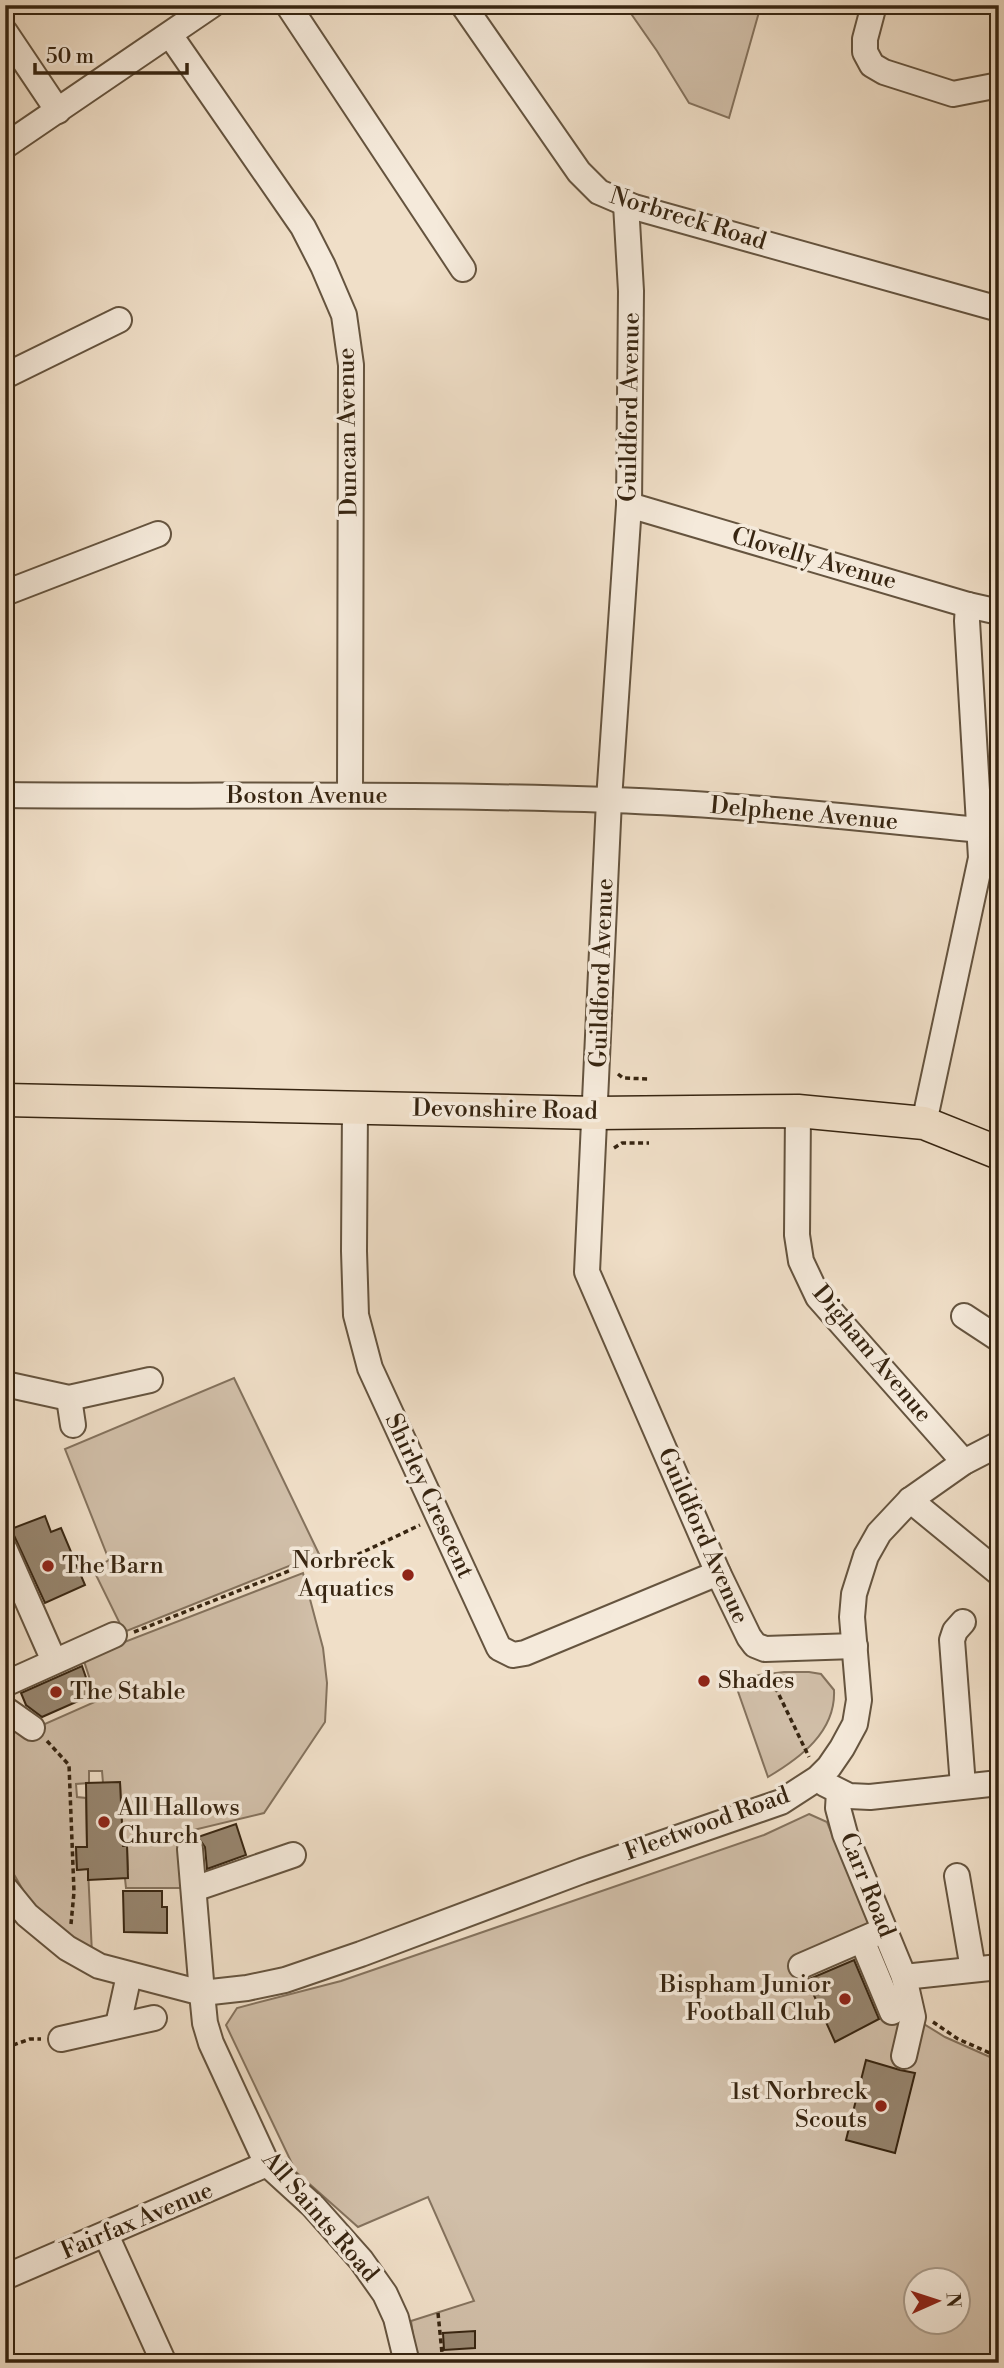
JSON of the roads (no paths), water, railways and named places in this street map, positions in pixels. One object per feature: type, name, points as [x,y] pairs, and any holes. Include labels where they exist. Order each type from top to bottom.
[{"type":"main road","name":"Devonshire Road","points":[[5,1100],[596,1113],[798,1111],[923,1123],[999,1153]]},
{"type":"street","points":[[5,146],[212,5]]},
{"type":"street","points":[[288,5],[463,269]]},
{"type":"street","name":"Norbreck Road","points":[[463,5],[579,172],[599,192],[999,309]]},
{"type":"street","points":[[874,5],[865,38],[865,52],[873,65],[884,72],[953,93],[999,85]]},
{"type":"street","points":[[5,32],[58,111]]},
{"type":"street","name":"Duncan Avenue","points":[[170,35],[303,227],[344,315],[351,365],[350,795]]},
{"type":"street","name":"Guildford Avenue","points":[[616,199],[631,290],[629,505],[609,800],[587,1272],[743,1629],[755,1645],[765,1649],[855,1646]]},
{"type":"street","points":[[5,376],[119,320]]},
{"type":"street","name":"Clovelly Avenue","points":[[629,505],[999,612]]},
{"type":"street","points":[[5,593],[158,534]]},
{"type":"street","points":[[923,1123],[989,832],[967,621],[968,605]]},
{"type":"street","name":"Boston Avenue","points":[[5,795],[350,795],[609,800]]},
{"type":"street","name":"Delphene Avenue","points":[[609,800],[760,808],[989,832]]},
{"type":"street","name":"Shirley Crescent","points":[[355,1107],[356,1315],[370,1368],[499,1648],[513,1655],[524,1653],[718,1573]]},
{"type":"street","name":"Digham Avenue","points":[[798,1111],[797,1235],[801,1261],[818,1297],[964,1462]]},
{"type":"street","points":[[964,1316],[999,1339]]},
{"type":"street","points":[[5,1384],[69,1398],[150,1380]]},
{"type":"street","points":[[69,1398],[73,1425]]},
{"type":"street","name":"Fleetwood Road","points":[[202,1993],[285,1980],[362,1954],[582,1871],[781,1802],[818,1778],[842,1748],[858,1714],[852,1617],[854,1594],[859,1573],[879,1533],[910,1500],[964,1462],[999,1444]]},
{"type":"street","points":[[910,1500],[999,1573]]},
{"type":"street","points":[[5,1550],[54,1661]]},
{"type":"street","points":[[963,1622],[955,1631],[952,1640],[963,1786]]},
{"type":"street","points":[[5,1684],[114,1635]]},
{"type":"street","points":[[5,1709],[32,1728]]},
{"type":"street","points":[[818,1778],[849,1796],[870,1797],[999,1783]]},
{"type":"street","name":"Carr Road","points":[[839,1792],[838,1808],[873,1935],[904,1977],[901,2008]]},
{"type":"street","name":"All Saints Road","points":[[190,1849],[205,2023],[211,2043],[267,2164],[313,2206],[373,2276],[396,2318],[407,2363]]},
{"type":"street","points":[[194,1889],[293,1856]]},
{"type":"street","points":[[957,1876],[973,1969]]},
{"type":"street","points":[[5,1888],[27,1915],[67,1948],[99,1966],[202,1993]]},
{"type":"street","points":[[801,1966],[873,1935],[901,2008],[912,2017],[904,2056]]},
{"type":"street","points":[[904,1977],[999,1966]]},
{"type":"street","points":[[118,2025],[129,1975]]},
{"type":"street","points":[[61,2039],[154,2018]]},
{"type":"street","name":"Fairfax Avenue","points":[[5,2277],[267,2164]]},
{"type":"street","points":[[106,2235],[164,2363]]},
{"type":"place","name":"The Barn","points":[[48,1566]]},
{"type":"place","name":"Norbreck Aquatics","points":[[408,1575]]},
{"type":"place","name":"Shades","points":[[704,1681]]},
{"type":"place","name":"The Stable","points":[[56,1692]]},
{"type":"place","name":"All Hallows Church","points":[[104,1822]]},
{"type":"place","name":"Bispham Junior Football Club","points":[[845,1999]]},
{"type":"place","name":"1st Norbreck Scouts","points":[[881,2106]]}]
